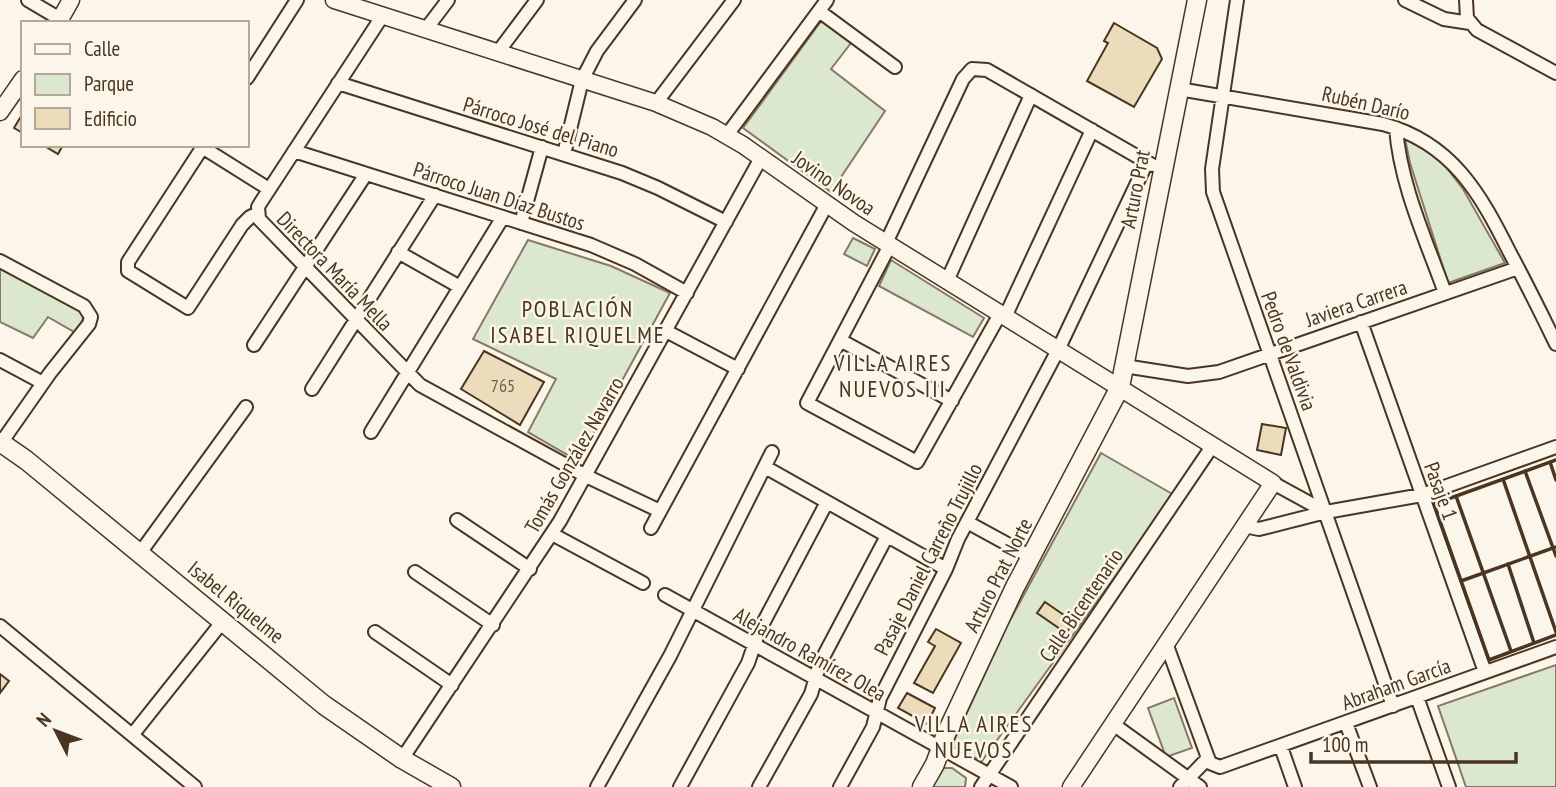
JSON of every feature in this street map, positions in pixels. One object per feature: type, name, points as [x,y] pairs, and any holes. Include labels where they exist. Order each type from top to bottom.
[{"type":"main road","name":"Arturo Prat","points":[[1120,387],[1154,166],[1179,89],[1197,0]]},
{"type":"main road","name":"Arturo Prat Norte","points":[[922,787],[1031,557],[1120,387]]},
{"type":"main road","name":"Isabel Riquelme","points":[[1,442],[324,705],[402,759],[450,787]]},
{"type":"street","points":[[28,0],[59,21],[71,0]]},
{"type":"street","points":[[248,76],[297,0]]},
{"type":"street","name":"Jovino Novoa","points":[[334,0],[656,103],[727,135],[888,244],[1273,483]]},
{"type":"street","points":[[426,29],[448,0]]},
{"type":"street","points":[[498,52],[537,0]]},
{"type":"street","points":[[564,155],[582,80],[597,51],[635,0]]},
{"type":"street","points":[[656,103],[734,0]]},
{"type":"street","points":[[727,135],[827,0]]},
{"type":"street","name":"Pedro de Valdivia","points":[[1237,0],[1212,169],[1213,192],[1393,706]]},
{"type":"street","points":[[1405,0],[1444,19],[1470,23]]},
{"type":"street","points":[[1466,0],[1465,13],[1470,23],[1481,32],[1556,73]]},
{"type":"street","points":[[819,11],[895,67]]},
{"type":"street","name":"Directora María Mella","points":[[383,15],[261,202],[258,213],[262,224],[407,374],[428,391],[586,476],[660,511]]},
{"type":"street","points":[[1092,130],[1002,315],[918,462],[807,403],[888,244],[963,79],[972,69],[987,70],[1092,130],[1154,166]]},
{"type":"street","points":[[0,112],[21,82]]},
{"type":"street","name":"Párroco José del Piano","points":[[338,83],[639,179],[726,222]]},
{"type":"street","name":"Rubén Darío","points":[[1179,89],[1328,113],[1396,128],[1433,146],[1470,182],[1483,200],[1556,344]]},
{"type":"street","points":[[947,281],[1031,95]]},
{"type":"street","points":[[1396,128],[1407,185],[1445,293]]},
{"type":"street","points":[[202,147],[128,262],[128,271],[188,308],[242,225],[258,213]]},
{"type":"street","points":[[204,147],[269,190]]},
{"type":"street","points":[[521,223],[542,147]]},
{"type":"street","name":"Párroco Juan Díaz Bustos","points":[[294,151],[607,251],[687,293]]},
{"type":"street","name":"Tomás González Navarro","points":[[402,759],[552,534],[761,158]]},
{"type":"street","name":"Pasaje Daniel Carreño Trujillo","points":[[840,787],[873,727],[880,698],[967,522],[1154,166]]},
{"type":"street","points":[[254,345],[366,174]]},
{"type":"street","points":[[312,389],[435,195]]},
{"type":"street","points":[[651,528],[827,204]]},
{"type":"street","points":[[371,432],[503,217]]},
{"type":"street","points":[[398,252],[460,288]]},
{"type":"street","points":[[0,261],[84,306],[90,313],[89,324],[1,442]]},
{"type":"street","name":"Javiera Carrera","points":[[1124,366],[1178,375],[1198,376],[1219,372],[1518,268]]},
{"type":"street","name":"Pasaje 1","points":[[1361,322],[1485,673]]},
{"type":"street","points":[[666,331],[738,369]]},
{"type":"street","points":[[840,340],[952,401]]},
{"type":"street","points":[[0,360],[43,383]]},
{"type":"street","points":[[140,553],[246,407]]},
{"type":"street","name":"Calle Bicentenario","points":[[981,787],[1213,445]]},
{"type":"street","points":[[1244,526],[1259,529],[1326,512],[1422,495],[1556,447]]},
{"type":"street","points":[[597,787],[670,656],[772,452]]},
{"type":"street","points":[[765,467],[946,569]]},
{"type":"street","points":[[1071,787],[1273,483],[1326,512]]},
{"type":"street","points":[[680,787],[748,663],[759,631],[827,502]]},
{"type":"street","points":[[457,520],[530,569]]},
{"type":"street","points":[[967,522],[1031,557]]},
{"type":"street","points":[[552,534],[643,583]]},
{"type":"street","points":[[759,787],[811,694],[820,663],[887,536]]},
{"type":"street","points":[[415,572],[493,625]]},
{"type":"street","name":"Alejandro Ramírez Olea","points":[[665,595],[1011,787]]},
{"type":"street","points":[[133,734],[223,621]]},
{"type":"street","points":[[0,626],[195,787]]},
{"type":"street","points":[[374,632],[452,685]]},
{"type":"street","points":[[1166,643],[1208,758],[1184,782]]},
{"type":"street","name":"Abraham García","points":[[1208,758],[1215,766],[1225,767],[1556,647]]},
{"type":"street","points":[[1417,697],[1450,787]]},
{"type":"street","points":[[1346,723],[1370,787]]},
{"type":"street","points":[[1113,724],[1184,782],[1200,787]]},
{"type":"street","points":[[1281,747],[1294,787]]},
{"type":"green space","points":[[822,20],[851,43],[831,69],[885,111],[831,192],[743,128]]},
{"type":"green space","points":[[1405,139],[1439,158],[1463,189],[1505,263],[1448,283]]},
{"type":"green space","points":[[853,238],[875,249],[867,266],[844,254]]},
{"type":"green space","points":[[528,240],[611,266],[670,293],[578,461],[528,432],[556,379],[473,339]]},
{"type":"green space","points":[[891,260],[984,318],[973,337],[879,286]]},
{"type":"green space","points":[[0,269],[78,306],[84,317],[76,333],[48,317],[33,338],[0,322]]},
{"type":"green space","points":[[1101,453],[1174,495],[982,761],[953,743],[1007,626]]},
{"type":"green space","points":[[1556,665],[1556,787],[1466,787],[1438,706]]},
{"type":"green space","points":[[1174,698],[1192,748],[1166,757],[1148,708]]},
{"type":"green space","points":[[943,768],[952,768],[966,778],[965,787],[932,787]]},
{"type":"building","points":[[1114,23],[1157,48],[1162,59],[1134,107],[1087,81],[1108,43],[1104,41]]},
{"type":"building","points":[[21,116],[21,132],[14,128]]},
{"type":"building","points":[[46,147],[62,147],[58,154]]},
{"type":"building","points":[[484,351],[544,382],[520,425],[461,389]]},
{"type":"building","points":[[1262,424],[1286,428],[1281,455],[1257,450]]},
{"type":"building","points":[[1045,602],[1074,622],[1066,633],[1037,613]]},
{"type":"building","points":[[936,629],[961,643],[933,693],[914,683],[935,646],[928,642]]},
{"type":"building","points":[[0,674],[9,681],[0,693]]},
{"type":"building","points":[[907,693],[935,708],[927,724],[898,708]]},
{"type":"wall","points":[[1556,460],[1434,504],[1489,660],[1556,635]]},
{"type":"wall","points":[[1550,462],[1556,480]]},
{"type":"wall","points":[[1525,471],[1556,556]]},
{"type":"wall","points":[[1503,479],[1556,632]]},
{"type":"wall","points":[[1456,496],[1511,651]]},
{"type":"wall","points":[[1461,581],[1556,547]]},
{"type":"wall","points":[[1508,564],[1534,643]]},
{"type":"district","name":"POBLACIÓN ISABEL RIQUELME","points":[[578,321]]},
{"type":"district","name":"VILLA AIRES NUEVOS III","points":[[893,375]]},
{"type":"district","name":"VILLA AIRES NUEVOS","points":[[974,736]]}]
